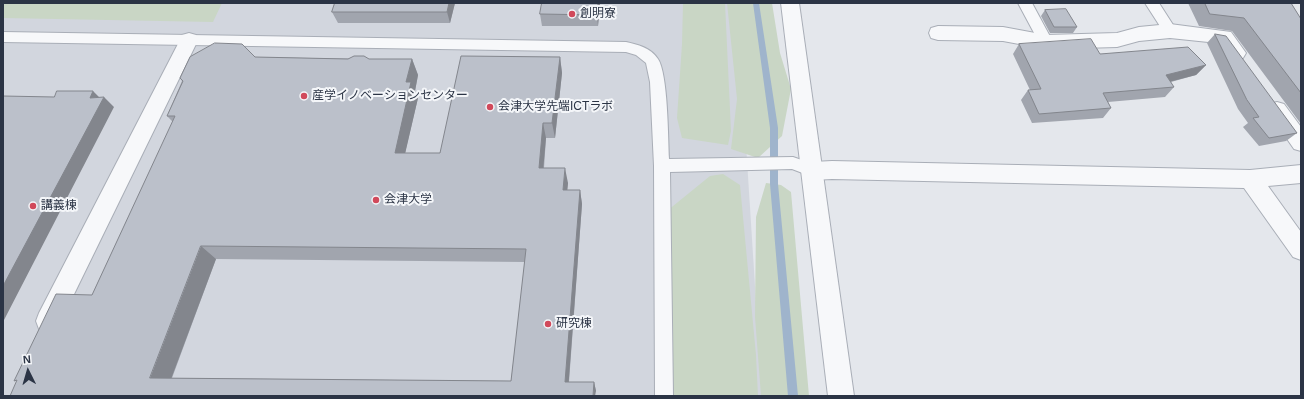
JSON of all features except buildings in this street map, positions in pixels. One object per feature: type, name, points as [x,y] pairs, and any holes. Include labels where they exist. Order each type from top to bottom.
[{"type":"street","points":[[790,3],[841,396]]},
{"type":"street","points":[[938,33],[1003,34],[1046,42],[1117,40],[1139,34],[1170,31],[1224,37],[1247,68]]},
{"type":"street","points":[[39,339],[189,40]]},
{"type":"street","points":[[1265,93],[1301,143]]},
{"type":"street","points":[[813,172],[832,170],[1250,179],[1301,174]]},
{"type":"street","points":[[1250,179],[1301,250]]},
{"type":"lane","points":[[1025,3],[1046,42]]},
{"type":"lane","points":[[1152,3],[1170,31]]},
{"type":"lane","points":[[3,37],[619,47],[641,51],[652,61],[656,82],[662,166],[664,396]]},
{"type":"lane","points":[[662,166],[793,163],[813,172]]},
{"type":"shaded area","name":"会津大学","points":[[3,3],[737,3],[762,396],[3,396]]},
{"type":"green space","points":[[3,3],[222,3],[213,22],[3,18]]},
{"type":"green space","points":[[683,3],[725,3],[731,131],[728,145],[682,138],[677,118]]},
{"type":"green space","points":[[727,3],[772,3],[780,53],[791,89],[782,136],[758,158],[731,149],[737,99]]},
{"type":"green space","points":[[723,174],[740,185],[756,355],[758,396],[667,396],[662,215],[710,176]]},
{"type":"green space","points":[[766,183],[781,185],[791,192],[809,396],[761,396],[755,317],[756,217]]},
{"type":"waterway","points":[[756,3],[774,128],[774,184],[793,396]]},
{"type":"place","name":"創明寮","points":[[572,14]]},
{"type":"place","name":"産学イノベーションセンター","points":[[304,96]]},
{"type":"place","name":"会津大学先端ICTラボ","points":[[490,107]]},
{"type":"place","name":"会津大学","points":[[376,200]]},
{"type":"place","name":"講義棟","points":[[33,206]]},
{"type":"place","name":"研究棟","points":[[548,324]]}]
